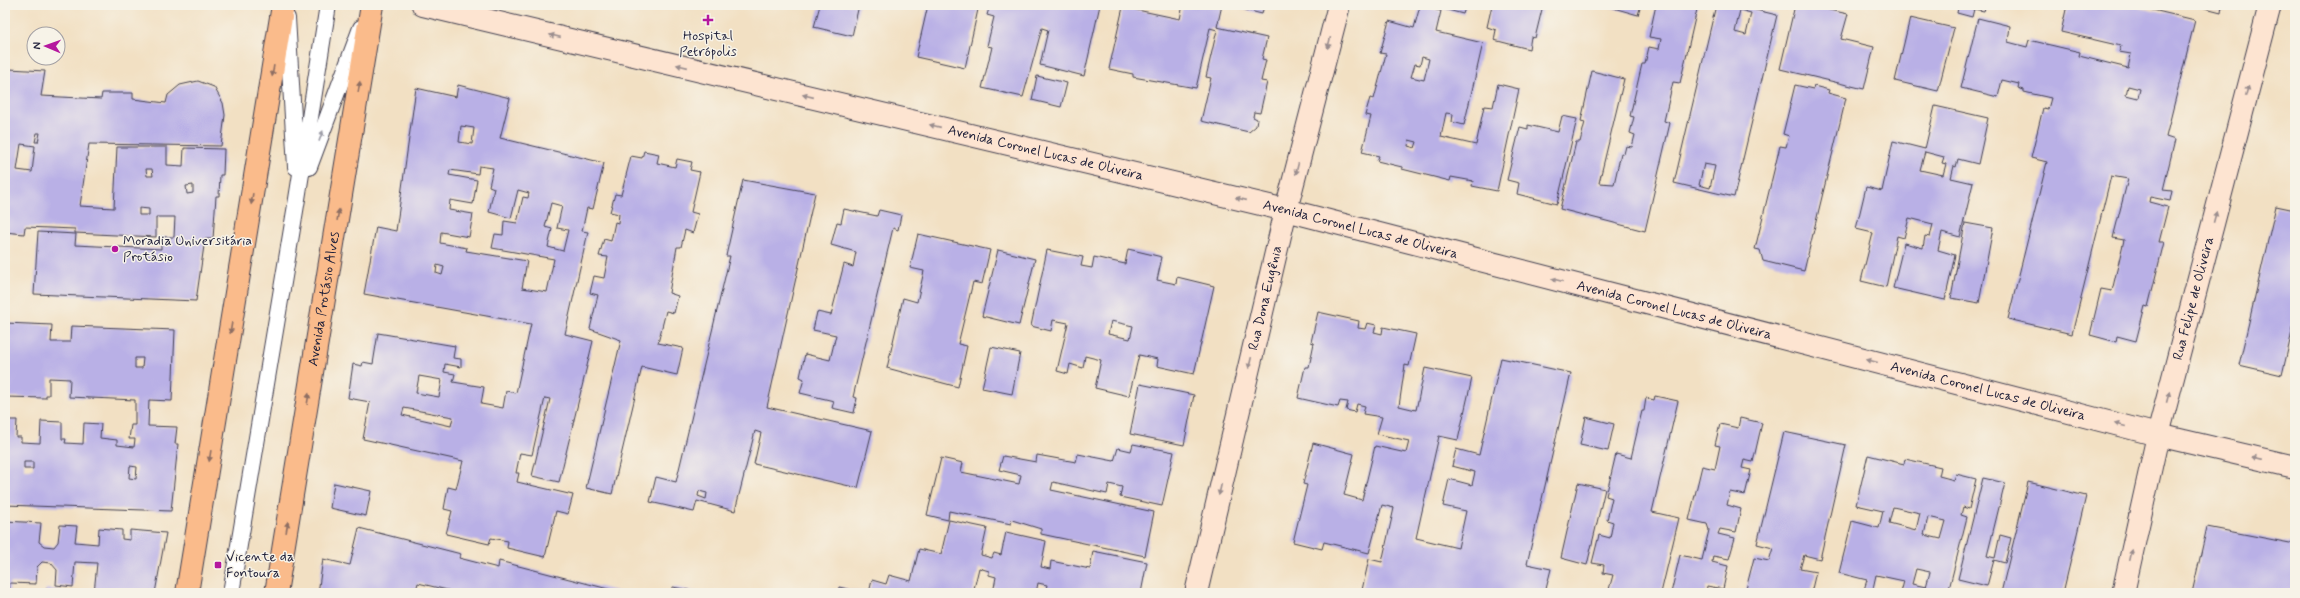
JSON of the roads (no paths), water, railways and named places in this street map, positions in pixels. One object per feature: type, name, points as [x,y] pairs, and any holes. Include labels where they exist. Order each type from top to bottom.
[{"type":"main road","points":[[187,593],[283,5]]},
{"type":"main road","name":"Avenida Protásio Alves","points":[[276,593],[371,5]]},
{"type":"street","name":"Avenida Coronel Lucas de Oliveira","points":[[423,5],[1286,210],[2158,435],[2295,467]]},
{"type":"street","name":"Rua Dona Eugênia","points":[[1196,593],[1286,210],[1338,5]]},
{"type":"street","name":"Rua Felipe de Oliveira","points":[[2123,593],[2158,435],[2270,5]]},
{"type":"lane","points":[[287,5],[298,198]]},
{"type":"lane","points":[[231,593],[298,198],[328,5]]},
{"type":"lane","points":[[298,198],[371,5]]},
{"type":"place","name":"Hospital Petrópolis","points":[[708,20]]},
{"type":"place","name":"Moradia Universitária Protásio","points":[[115,249]]},
{"type":"place","name":"Vicente da Fontoura","points":[[218,565]]}]
